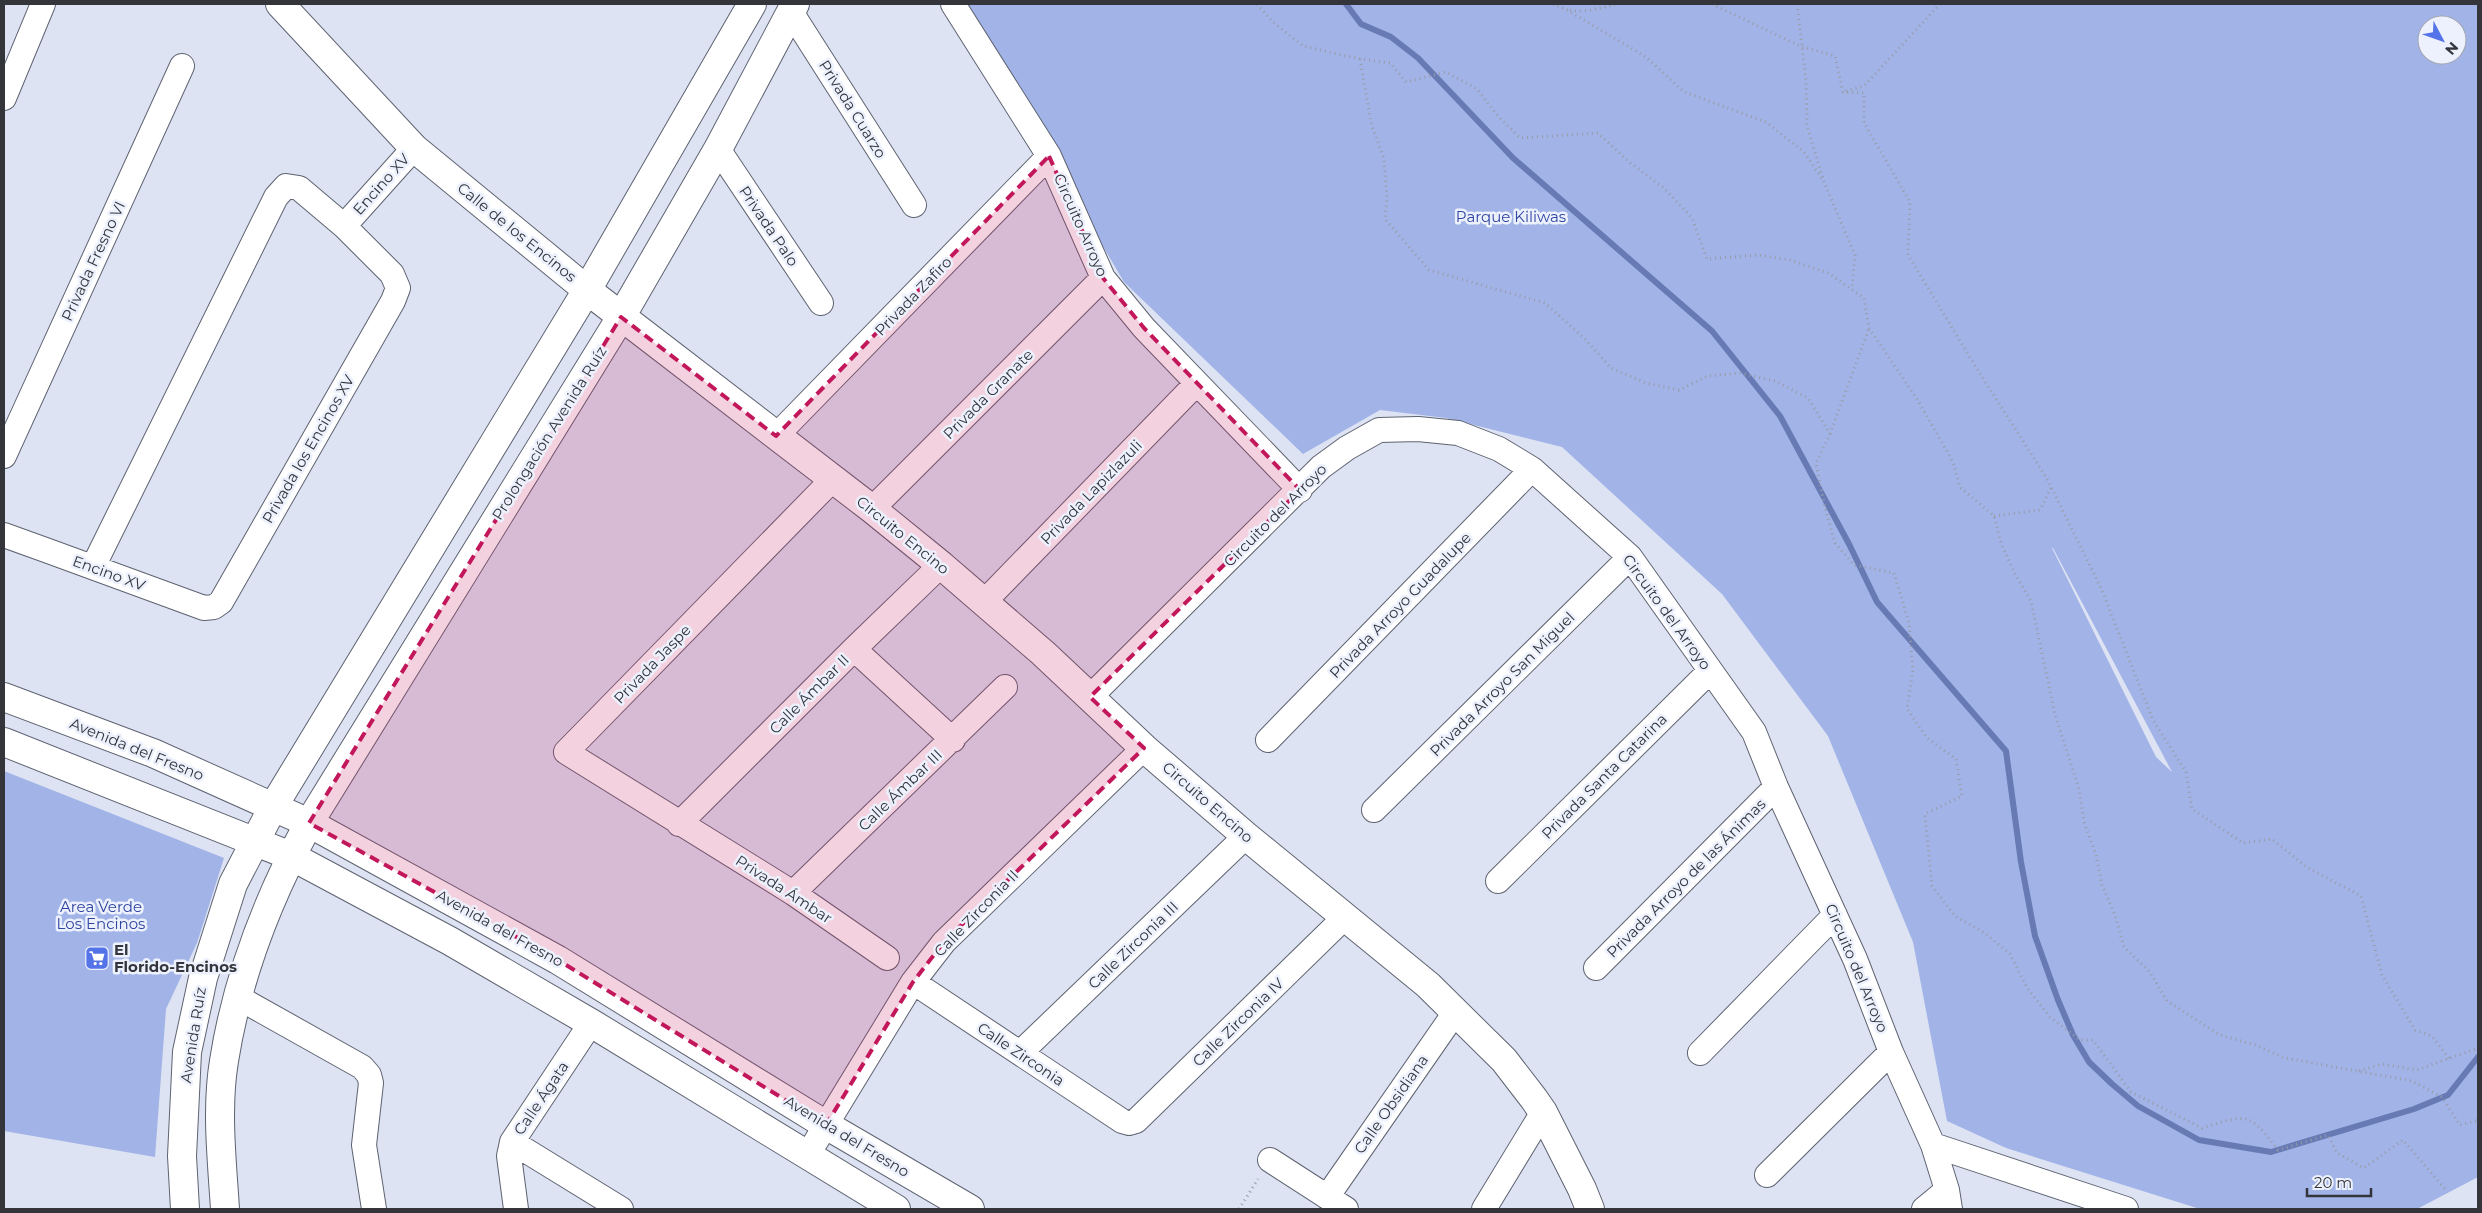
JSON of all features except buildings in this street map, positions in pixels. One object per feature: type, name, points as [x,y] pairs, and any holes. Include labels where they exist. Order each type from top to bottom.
[{"type":"street","points":[[4,98],[43,4]]},
{"type":"street","name":"Calle de los Encinos","points":[[280,4],[414,148],[587,290],[776,436]]},
{"type":"street","points":[[256,841],[273,807],[587,290],[752,4]]},
{"type":"street","name":"Circuito Arroyo","points":[[953,4],[1049,156],[1103,278],[1144,328],[1300,490]]},
{"type":"street","name":"Prolongación Avenida Ruíz","points":[[291,856],[309,823],[621,316],[718,149],[793,8]]},
{"type":"street","name":"Privada Cuarzo","points":[[793,8],[914,205]]},
{"type":"street","name":"Privada Fresno VI","points":[[4,456],[182,66]]},
{"type":"street","name":"Encino XV","points":[[398,288],[392,274],[344,226],[414,148]]},
{"type":"street","name":"Privada Palo","points":[[718,149],[821,303]]},
{"type":"street","name":"Privada Zafiro","points":[[776,436],[1049,156]]},
{"type":"street","points":[[93,567],[276,197],[286,186],[299,188],[344,226]]},
{"type":"street","name":"Privada Granate","points":[[872,509],[1103,278]]},
{"type":"street","name":"Privada los Encinos XV","points":[[214,607],[221,602],[393,300],[398,288]]},
{"type":"street","name":"Privada Lapizlazuli","points":[[984,602],[1197,382]]},
{"type":"street","name":"Circuito del Arroyo","points":[[1090,697],[1321,467],[1340,453],[1379,430],[1418,429],[1458,433],[1499,449],[1532,469],[1630,557],[1693,643],[1710,671],[1754,732],[1776,787],[1835,915],[1891,1052],[1933,1145],[1949,1200]]},
{"type":"street","name":"Circuito Encino","points":[[776,436],[872,509],[941,565],[1090,697],[1144,748],[1246,836],[1456,1011],[1504,1060],[1543,1112],[1582,1189],[1590,1209]]},
{"type":"street","name":"Privada Arroyo Guadalupe","points":[[1268,740],[1532,469]]},
{"type":"street","name":"Privada Jaspe","points":[[679,824],[566,752],[832,480]]},
{"type":"street","name":"Encino XV","points":[[4,535],[204,608],[214,607]]},
{"type":"street","name":"Privada Arroyo San Miguel","points":[[1374,810],[1630,557]]},
{"type":"street","name":"Calle Ámbar II","points":[[679,824],[854,648],[941,565]]},
{"type":"street","points":[[854,648],[953,740]]},
{"type":"street","name":"Privada Santa Catarina","points":[[1498,881],[1710,671]]},
{"type":"street","name":"Calle Ámbar III","points":[[793,892],[953,740],[1005,687]]},
{"type":"street","name":"Avenida del Fresno","points":[[4,697],[153,753],[309,823],[558,960],[826,1125],[970,1209]]},
{"type":"street","points":[[4,742],[291,856],[450,941],[592,1023],[896,1209]]},
{"type":"street","name":"Calle Zirconia II","points":[[807,1156],[913,982],[944,942],[1144,748]]},
{"type":"street","name":"Privada Arroyo de las Ánimas","points":[[1596,968],[1776,787]]},
{"type":"street","name":"Privada Ámbar","points":[[679,824],[793,892],[887,958]]},
{"type":"street","name":"Calle Zirconia III","points":[[1020,1053],[1246,836]]},
{"type":"street","name":"Avenida Ruíz","points":[[184,1209],[182,1147],[187,1052],[203,978],[224,906],[233,884],[256,841]]},
{"type":"street","points":[[225,1209],[221,1104],[224,1062],[239,998],[264,917],[291,856]]},
{"type":"street","points":[[1700,1053],[1835,915]]},
{"type":"street","name":"Calle Zirconia IV","points":[[1129,1123],[1136,1120],[1345,917]]},
{"type":"street","name":"Calle Zirconia","points":[[913,982],[1122,1121],[1129,1123]]},
{"type":"street","points":[[239,998],[362,1067],[369,1075],[371,1083],[364,1144],[374,1209]]},
{"type":"street","name":"Calle Obsidiana","points":[[1270,1160],[1336,1203],[1456,1011]]},
{"type":"street","name":"Calle Ágata","points":[[516,1209],[509,1156],[512,1142],[592,1023]]},
{"type":"street","points":[[1767,1175],[1891,1052]]},
{"type":"street","points":[[1484,1209],[1543,1112]]},
{"type":"street","points":[[512,1142],[621,1209]]},
{"type":"street","points":[[1933,1145],[2126,1209]]},
{"type":"street","points":[[1924,1209],[1949,1200]]},
{"type":"path","points":[[1257,4],[1272,22],[1303,46],[1360,59],[1390,63],[1406,82],[1446,72],[1477,89],[1496,114],[1520,138],[1598,134],[1629,162],[1664,188],[1692,218],[1706,259],[1758,255],[1790,260],[1828,272],[1864,298],[1869,328],[1917,399],[1954,462],[1960,487],[1994,516],[2001,543],[2015,574],[2031,601],[2055,715],[2079,789],[2084,822],[2096,855],[2102,885],[2115,915],[2124,947],[2150,972],[2167,1001],[2220,1035],[2255,1045],[2285,1058],[2412,1082],[2442,1097],[2460,1125],[2478,1120]]},
{"type":"path","points":[[1553,4],[1568,10],[1646,57],[1684,92],[1766,122],[1804,152],[1824,182]]},
{"type":"path","points":[[1568,10],[1577,11],[1602,8],[1616,4]]},
{"type":"path","points":[[1712,4],[1800,46],[1835,56],[1844,92]]},
{"type":"path","points":[[1797,4],[1800,46],[1806,80],[1807,126],[1824,182],[1855,255],[1852,289]]},
{"type":"path","points":[[1844,92],[1864,86],[1940,4]]},
{"type":"path","points":[[1360,59],[1371,123],[1384,159],[1387,197],[1386,219],[1429,270],[1545,303],[1585,339],[1611,368],[1646,383],[1679,390],[1708,376],[1740,373],[1775,381],[1808,398],[1830,434]]},
{"type":"path","points":[[1844,92],[1864,93],[1864,122],[1910,202],[1908,255],[2052,488],[2101,588],[2127,648],[2153,720],[2186,772],[2192,809],[2244,843],[2272,838],[2308,868],[2361,896],[2382,975],[2415,1030],[2432,1036],[2450,1060]]},
{"type":"path","points":[[1869,328],[1830,434],[1816,463],[1835,543],[1854,565],[1894,573],[1909,623],[1911,641],[1913,669],[1907,709],[1927,738],[1956,759],[1962,796],[1925,814],[1932,886],[1955,916],[1986,934],[2010,954],[2027,988],[2050,1018],[2080,1040],[2093,1040],[2131,1092],[2202,1128],[2238,1117],[2257,1123],[2278,1150],[2328,1135],[2337,1153],[2364,1168],[2403,1140],[2446,1190]]},
{"type":"path","points":[[1994,516],[2040,510],[2052,488]]},
{"type":"path","points":[[2358,1071],[2382,1064],[2417,1070],[2450,1060],[2478,1048]]},
{"type":"path","points":[[1239,1209],[1270,1160]]},
{"type":"highlighted area","points":[[1049,156],[1103,278],[1144,328],[1300,490],[1090,697],[1144,748],[944,942],[913,982],[826,1125],[558,960],[309,823],[621,317],[776,436]]},
{"type":"green space","name":"Parque Kiliwas","points":[[960,4],[2478,4],[2478,1177],[2417,1209],[2200,1209],[2006,1148],[1947,1121],[1913,942],[1828,736],[1722,594],[1562,447],[1446,418],[1380,410],[1303,454],[1124,282]],"holes":[[[2053,548],[2172,772],[2156,757]]]},
{"type":"green space","name":"Area Verde Los Encinos","points":[[4,771],[224,858],[197,943],[166,1009],[155,1157],[4,1131]]},
{"type":"waterway","points":[[1346,4],[1361,24],[1391,37],[1418,58],[1513,158],[1712,331],[1780,416],[1849,544],[1877,602],[2006,751],[2021,862],[2035,936],[2073,1035],[2089,1062],[2112,1084],[2138,1106],[2199,1140],[2271,1152],[2414,1109],[2448,1095],[2478,1057]]},
{"type":"place","name":"El Florido-Encinos","points":[[97,958]]}]
